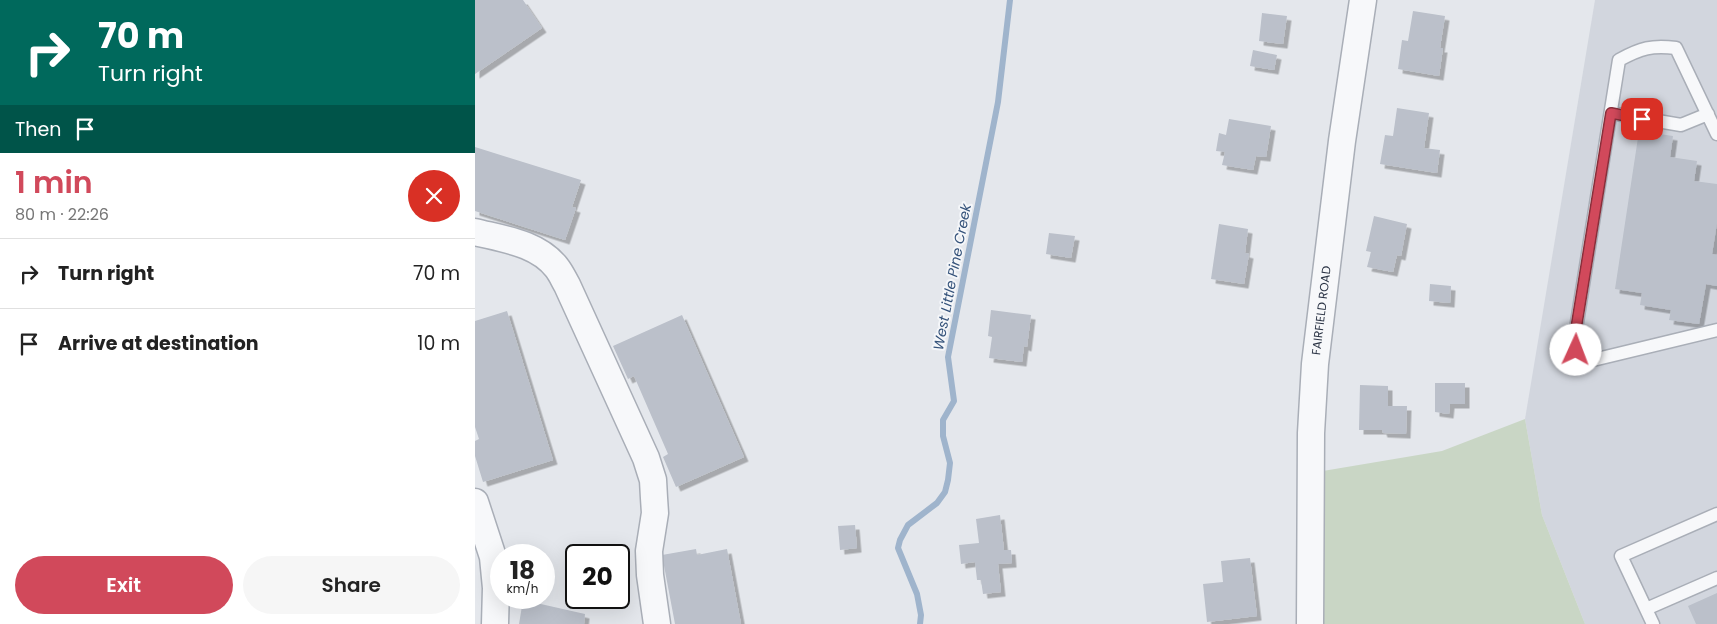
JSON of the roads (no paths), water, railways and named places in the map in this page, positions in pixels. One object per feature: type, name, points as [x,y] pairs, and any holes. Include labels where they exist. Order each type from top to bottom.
[{"type":"street","name":"FAIRFIELD ROAD","points":[[1310,624],[1311,433],[1314,371],[1342,141],[1363,0]]},
{"type":"street","points":[[475,232],[523,245],[542,254],[557,267],[567,285],[646,458],[653,480],[655,513],[649,551],[650,576],[657,624]]},
{"type":"street","points":[[475,502],[489,540],[494,564],[496,588],[495,624]]},
{"type":"lane","points":[[1717,134],[1676,48],[1660,46],[1644,48],[1619,60],[1574,341],[1579,355],[1585,359],[1593,360],[1717,330]]},
{"type":"lane","points":[[1611,113],[1681,125],[1708,114]]},
{"type":"lane","points":[[1653,624],[1621,556],[1717,514]]},
{"type":"lane","points":[[1647,609],[1717,578]]},
{"type":"waterway","name":"West Little Pine Creek","points":[[920,624],[921,615],[917,594],[898,548],[908,525],[937,503],[945,492],[948,480],[950,463],[943,436],[943,420],[954,401],[948,357],[998,102],[1010,0]]}]
